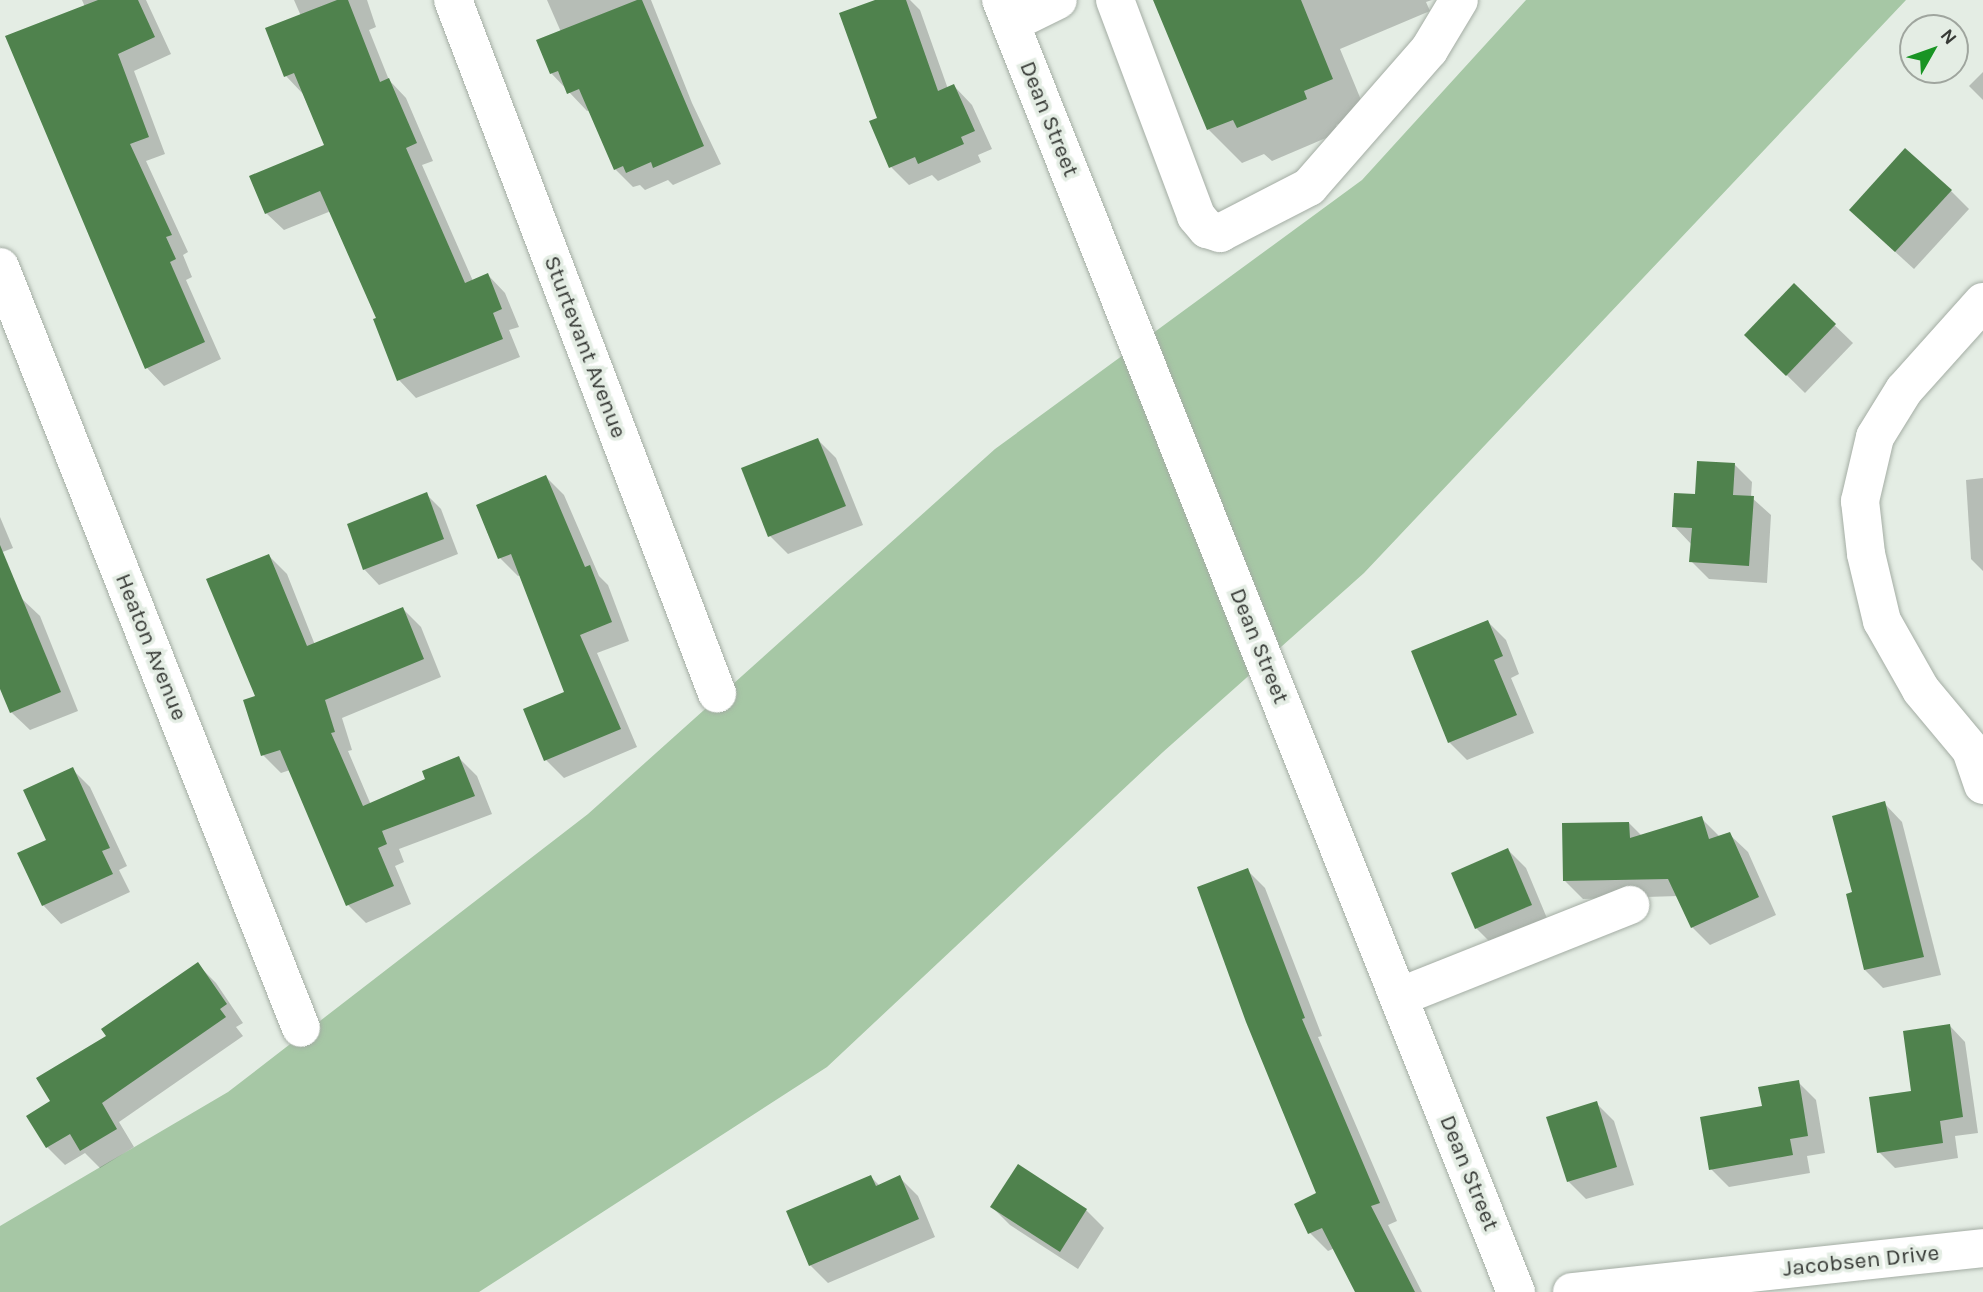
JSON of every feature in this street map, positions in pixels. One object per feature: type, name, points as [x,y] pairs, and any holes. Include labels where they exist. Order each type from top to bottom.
[{"type":"street","name":"Sturtevant Avenue","points":[[453,0],[717,694]]},
{"type":"street","points":[[1006,11],[1058,0]]},
{"type":"street","points":[[1115,0],[1196,216],[1207,229],[1220,233],[1309,187],[1429,50],[1459,0]]},
{"type":"street","name":"Dean Street","points":[[1006,11],[1516,1292]]},
{"type":"street","name":"Heaton Avenue","points":[[0,267],[301,1028]]},
{"type":"street","points":[[1983,302],[1905,390],[1875,437],[1860,501],[1866,554],[1882,621],[1921,690],[1971,750],[1983,785]]},
{"type":"street","points":[[1399,997],[1630,905]]},
{"type":"street","name":"Jacobsen Drive","points":[[1572,1292],[1983,1248]]},
{"type":"green space","points":[[1526,0],[1906,0],[1364,573],[1163,752],[827,1067],[479,1292],[0,1292],[0,1226],[228,1092],[588,814],[995,449],[1362,180]]},
{"type":"building","points":[[98,0],[138,0],[155,37],[118,54],[149,137],[130,144],[172,235],[166,237],[176,259],[170,262],[205,342],[145,369],[5,36]]},
{"type":"building","points":[[337,0],[348,0],[380,82],[389,78],[417,143],[406,148],[465,283],[488,273],[502,309],[493,313],[503,339],[397,381],[373,319],[376,318],[320,191],[265,214],[249,176],[324,145],[294,73],[284,77],[265,28]]},
{"type":"building","points":[[642,0],[704,146],[653,168],[651,162],[626,173],[623,166],[614,170],[579,89],[567,94],[558,71],[550,74],[536,40]]},
{"type":"building","points":[[875,0],[906,0],[938,91],[954,84],[975,131],[961,137],[964,144],[918,164],[915,157],[889,168],[869,121],[877,118],[839,13]]},
{"type":"building","points":[[1153,0],[1301,0],[1333,79],[1304,91],[1307,99],[1237,128],[1233,120],[1207,130]]},
{"type":"building","points":[[1905,148],[1952,190],[1895,252],[1849,210]]},
{"type":"building","points":[[1794,283],[1836,324],[1786,376],[1744,335]]},
{"type":"building","points":[[818,438],[846,506],[768,537],[741,468]]},
{"type":"building","points":[[1697,461],[1735,463],[1733,495],[1754,496],[1749,566],[1689,562],[1692,528],[1672,527],[1674,493],[1695,494]]},
{"type":"building","points":[[546,475],[585,567],[590,565],[612,622],[580,635],[621,729],[544,761],[523,709],[564,692],[511,554],[498,559],[476,505]]},
{"type":"building","points":[[427,492],[444,539],[363,570],[347,524]]},
{"type":"building","points":[[0,545],[61,692],[10,713],[0,689]]},
{"type":"building","points":[[269,554],[307,646],[403,607],[424,659],[325,700],[335,732],[331,733],[363,806],[425,779],[422,771],[459,756],[475,796],[382,831],[387,844],[378,848],[394,886],[346,906],[280,750],[261,756],[243,700],[255,696],[206,579]]},
{"type":"building","points":[[1488,620],[1503,656],[1494,660],[1517,715],[1448,743],[1411,651]]},
{"type":"building","points":[[73,767],[110,848],[102,851],[113,874],[42,906],[17,853],[46,840],[23,790]]},
{"type":"building","points":[[1885,801],[1924,957],[1864,970],[1846,894],[1852,892],[1832,816]]},
{"type":"building","points":[[1702,816],[1709,839],[1730,832],[1759,897],[1691,928],[1668,879],[1563,881],[1562,823],[1629,822],[1630,838]]},
{"type":"building","points":[[1508,848],[1532,905],[1475,929],[1451,873]]},
{"type":"building","points":[[1248,868],[1305,1018],[1302,1019],[1380,1203],[1371,1206],[1415,1292],[1355,1292],[1322,1228],[1308,1234],[1294,1204],[1316,1193],[1246,1022],[1197,887]]},
{"type":"building","points":[[198,962],[227,1004],[220,1009],[226,1017],[102,1103],[117,1129],[80,1151],[70,1134],[46,1148],[26,1116],[50,1101],[36,1078],[106,1036],[101,1029]]},
{"type":"building","points":[[1950,1024],[1963,1117],[1940,1121],[1943,1143],[1877,1153],[1869,1097],[1911,1091],[1903,1031]]},
{"type":"building","points":[[1799,1080],[1808,1136],[1790,1139],[1793,1155],[1709,1170],[1700,1117],[1762,1106],[1758,1087]]},
{"type":"building","points":[[1597,1101],[1617,1167],[1567,1182],[1546,1117]]},
{"type":"building","points":[[1018,1164],[1087,1209],[1060,1252],[990,1207]]},
{"type":"building","points":[[871,1175],[876,1186],[900,1175],[919,1219],[809,1266],[786,1211]]}]
